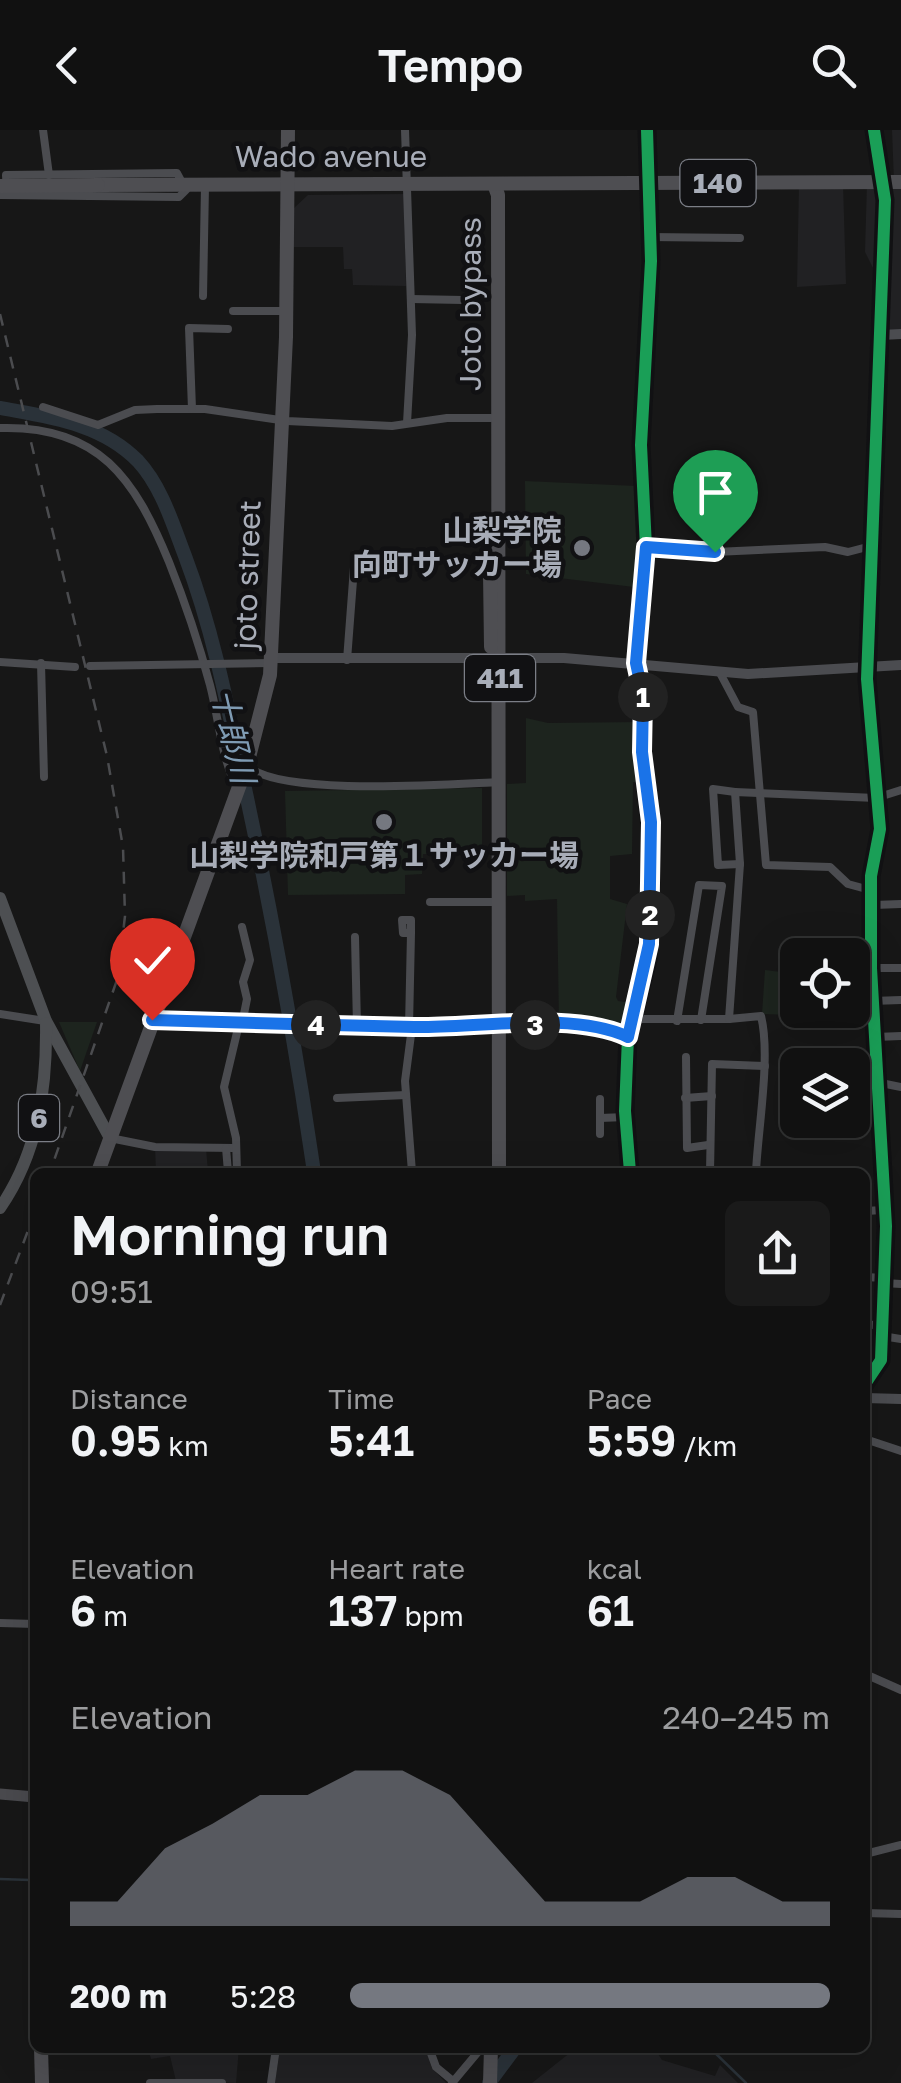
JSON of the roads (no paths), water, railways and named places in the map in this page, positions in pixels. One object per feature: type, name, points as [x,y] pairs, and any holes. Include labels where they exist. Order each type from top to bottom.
[{"type":"highway","name":"joto street","points":[[99,1168],[248,765],[273,660],[286,311],[288,130]]},
{"type":"highway","name":"Wado avenue","points":[[2,192],[98,185],[288,182],[901,182]]},
{"type":"highway","name":"Joto bypass","points":[[494,184],[491,418],[496,658]]},
{"type":"highway","name":"Joto bypass","points":[[494,184],[498,195],[495,1168]]},
{"type":"highway","points":[[41,2053],[42,2083]]},
{"type":"highway","points":[[485,2053],[490,2083]]},
{"type":"highway","points":[[499,2053],[499,2083]]},
{"type":"main road","name":"6","points":[[0,898],[46,1021],[110,1138]]},
{"type":"main road","name":"6","points":[[0,1208],[21,1172],[36,1131],[45,1078],[46,1021]]},
{"type":"main road","points":[[0,1794],[30,1797]]},
{"type":"street","points":[[43,130],[49,175]]},
{"type":"street","points":[[405,130],[411,299],[406,424]]},
{"type":"street","points":[[630,1168],[626,1118],[628,1037],[648,960],[652,846],[642,752],[643,696],[636,663],[646,547],[641,446],[649,236],[646,130]]},
{"type":"street","points":[[870,1378],[878,1369],[882,1331],[886,1217],[872,1001],[874,905],[870,890],[880,851],[868,698],[883,182],[874,130]]},
{"type":"street","points":[[177,172],[186,194],[2,192],[6,175],[49,175],[177,172]]},
{"type":"street","points":[[203,296],[205,184]]},
{"type":"street","points":[[649,236],[740,238]]},
{"type":"street","points":[[411,299],[462,300]]},
{"type":"street","points":[[232,310],[286,311]]},
{"type":"street","points":[[192,409],[190,328],[228,329]]},
{"type":"street","points":[[881,335],[901,334]]},
{"type":"street","points":[[43,407],[98,425],[135,410],[192,409],[282,420],[406,424],[491,418]]},
{"type":"street","points":[[60,432],[74,414]]},
{"type":"street","points":[[0,428],[60,432],[106,458],[134,487],[171,567],[204,664],[238,788]]},
{"type":"street","points":[[646,547],[715,552],[825,548],[848,552],[872,546]]},
{"type":"street","points":[[347,660],[355,554]]},
{"type":"street","points":[[90,666],[496,658],[636,663],[720,672],[901,665]]},
{"type":"street","points":[[0,662],[75,667]]},
{"type":"street","points":[[41,663],[44,777]]},
{"type":"street","points":[[720,672],[738,707],[753,712],[766,865],[830,867],[848,884],[870,890]]},
{"type":"street","points":[[248,765],[269,780],[301,784],[495,782]]},
{"type":"street","points":[[740,864],[718,866],[713,789],[876,798],[901,790]]},
{"type":"street","points":[[729,1019],[740,864],[735,792]]},
{"type":"street","points":[[676,1022],[699,885],[722,886],[702,1020]]},
{"type":"street","points":[[430,902],[496,902]]},
{"type":"street","points":[[874,905],[901,904]]},
{"type":"street","points":[[719,906],[738,907]]},
{"type":"street","points":[[228,1168],[224,1087],[247,999],[244,982],[250,960],[242,928]]},
{"type":"street","points":[[411,933],[406,1095],[412,1168]]},
{"type":"street","points":[[356,938],[356,1026]]},
{"type":"street","points":[[871,968],[901,968]]},
{"type":"street","points":[[872,1001],[901,1000]]},
{"type":"street","points":[[0,1014],[46,1021]]},
{"type":"street","points":[[634,1019],[676,1022],[760,1016],[765,1066],[756,1168]]},
{"type":"street","points":[[152,1020],[411,1027],[584,1024],[628,1037]]},
{"type":"street","points":[[876,1037],[901,1036]]},
{"type":"street","points":[[686,1056],[687,1148],[708,1145]]},
{"type":"street","points":[[710,1168],[712,1059],[765,1066]]},
{"type":"street","points":[[876,1082],[901,1087]]},
{"type":"street","points":[[337,1098],[406,1095]]},
{"type":"street","points":[[686,1098],[712,1096]]},
{"type":"street","points":[[600,1099],[600,1134]]},
{"type":"street","points":[[600,1118],[626,1118]]},
{"type":"street","points":[[110,1138],[155,1147],[230,1148]]},
{"type":"street","points":[[230,1148],[236,1168]]},
{"type":"street","points":[[870,1211],[883,1210]]},
{"type":"street","points":[[870,1277],[901,1284]]},
{"type":"street","points":[[870,1326],[901,1339]]},
{"type":"street","points":[[870,1398],[901,1399]]},
{"type":"street","points":[[870,1442],[901,1451]]},
{"type":"street","points":[[0,1623],[30,1624]]},
{"type":"street","points":[[870,1676],[901,1690]]},
{"type":"street","points":[[870,1853],[901,1845]]},
{"type":"street","points":[[870,1914],[901,1914]]},
{"type":"street","points":[[271,2083],[275,2053]]},
{"type":"street","points":[[431,2053],[436,2067],[452,2082],[481,2053]]},
{"type":"street","points":[[150,2083],[222,2083]]},
{"type":"waterway","points":[[642,166],[643,130]]},
{"type":"waterway","points":[[643,191],[646,232]]},
{"type":"waterway","points":[[640,492],[638,377],[647,255]]},
{"type":"waterway","name":"十郎川","points":[[0,408],[74,424],[108,438],[146,471],[171,519],[204,612],[226,698],[273,929],[313,1168]]},
{"type":"waterway","points":[[640,577],[642,535]]},
{"type":"waterway","points":[[0,1879],[30,1880]]},
{"type":"waterway","points":[[489,2083],[511,2053]]},
{"type":"waterway","points":[[715,2053],[746,2083]]},
{"type":"railway","points":[[0,314],[107,756],[123,847],[125,916],[118,977],[51,1168]]},
{"type":"railway","points":[[0,1305],[30,1225]]},
{"type":"place","name":"山梨学院 向町サッカー場","points":[[582,548]]},
{"type":"place","name":"山梨学院和戸第１サッカー場","points":[[384,822]]}]
